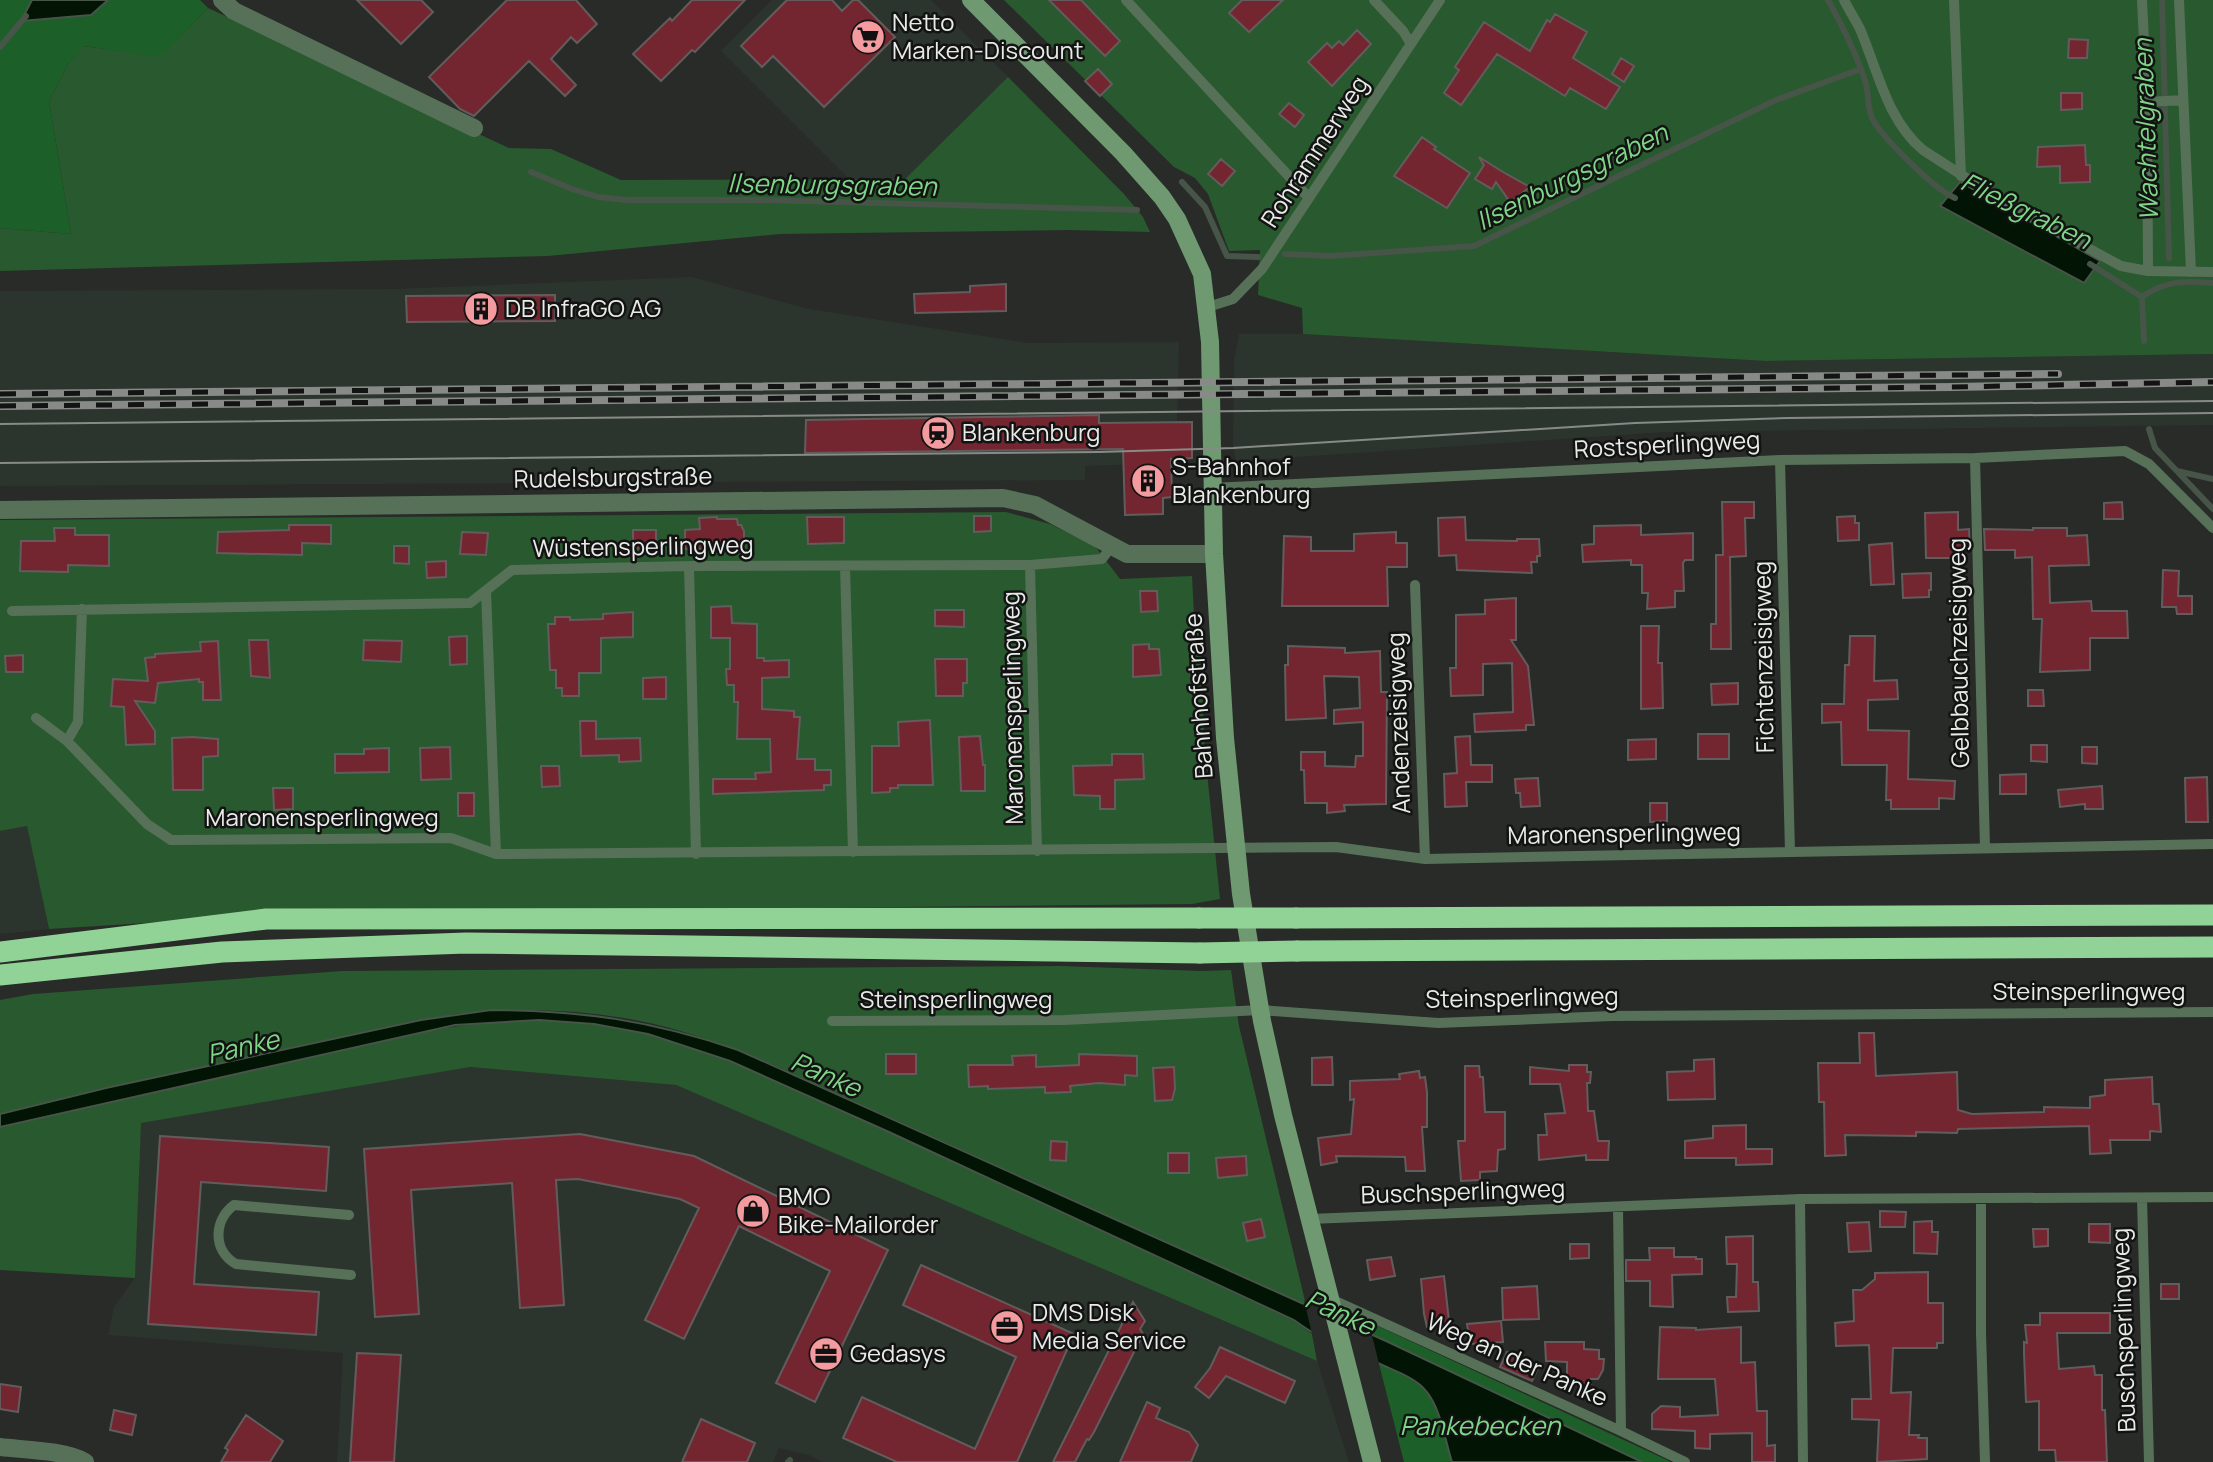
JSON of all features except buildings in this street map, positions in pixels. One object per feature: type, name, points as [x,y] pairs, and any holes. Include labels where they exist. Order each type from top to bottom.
[{"type":"highway","points":[[0,952],[267,919],[2213,915]]},
{"type":"highway","points":[[0,975],[222,952],[466,943],[1200,953],[2213,947]]},
{"type":"main road","name":"Bahnhofstraße","points":[[971,0],[1123,153],[1162,197],[1177,219],[1202,274],[1208,307],[1214,554],[1235,849],[1260,1010],[1283,1115],[1372,1462]]},
{"type":"street","points":[[222,0],[234,10],[474,128]]},
{"type":"street","name":"Rudelsburgstraße","points":[[0,510],[1003,498],[1035,505],[1127,554],[1214,554]]},
{"type":"street","points":[[0,1447],[52,1453],[85,1462]]},
{"type":"lane","points":[[1126,0],[1309,198]]},
{"type":"lane","points":[[1374,0],[1403,30],[1411,44]]},
{"type":"lane","name":"Rohrammerweg","points":[[1208,307],[1233,299],[1262,269],[1440,0]]},
{"type":"lane","points":[[1844,0],[1859,27],[1895,116],[1905,132],[1923,150],[1961,176],[2121,266],[2148,271],[2213,272]]},
{"type":"lane","points":[[1954,0],[1961,176]]},
{"type":"lane","points":[[2142,0],[2152,102],[2148,271]]},
{"type":"lane","points":[[2179,0],[2191,272]]},
{"type":"lane","points":[[2152,102],[2183,100]]},
{"type":"lane","name":"Rostsperlingweg","points":[[1212,488],[1780,460],[1975,458],[2125,451],[2149,464],[2213,528]]},
{"type":"lane","name":"Gelbbauchzeisigweg","points":[[1975,458],[1984,848]]},
{"type":"lane","name":"Fichtenzeisigweg","points":[[1780,460],[1790,852]]},
{"type":"lane","name":"Wüstensperlingweg","points":[[12,611],[470,603],[512,570],[689,566],[1030,565],[1102,559],[1112,547]]},
{"type":"lane","name":"Maronensperlingweg","points":[[1030,565],[1037,851]]},
{"type":"lane","points":[[689,566],[696,854]]},
{"type":"lane","points":[[845,566],[853,852]]},
{"type":"lane","name":"Andenzeisigweg","points":[[1415,586],[1425,859]]},
{"type":"lane","points":[[486,591],[496,854]]},
{"type":"lane","points":[[66,741],[78,722],[82,609]]},
{"type":"lane","name":"Maronensperlingweg","points":[[36,718],[66,741],[148,824],[171,840],[450,838],[496,854],[1336,847],[1425,859],[2213,845]]},
{"type":"lane","name":"Steinsperlingweg","points":[[832,1021],[1065,1020],[1260,1010],[1438,1023],[1612,1016],[2213,1012]]},
{"type":"lane","name":"Buschsperlingweg","points":[[1310,1219],[1800,1199],[2213,1197]]},
{"type":"lane","name":"Buschsperlingweg","points":[[2142,1198],[2149,1462]]},
{"type":"lane","points":[[1800,1199],[1803,1462]]},
{"type":"lane","points":[[1981,1199],[1985,1462]]},
{"type":"lane","points":[[349,1215],[234,1205],[220,1220],[218,1230],[219,1244],[236,1264],[351,1275]]},
{"type":"lane","points":[[1618,1207],[1621,1431]]},
{"type":"lane","name":"Weg an der Panke","points":[[1332,1302],[1685,1462]]},
{"type":"shaded area","points":[[772,0],[931,0],[1008,77],[905,179],[849,179],[721,51]]},
{"type":"shaded area","points":[[692,277],[809,309],[1028,343],[1179,342],[1176,463],[1085,466],[1085,480],[0,486],[0,291],[397,289]]},
{"type":"shaded area","points":[[1239,334],[1303,334],[1766,361],[2213,354],[2213,425],[1665,432],[1236,461],[1233,448],[1234,360]]},
{"type":"shaded area","points":[[27,826],[49,929],[0,934],[0,831]]},
{"type":"shaded area","points":[[470,1067],[676,1085],[1317,1361],[1349,1462],[822,1462],[809,1455],[779,1448],[773,1462],[337,1462],[343,1353],[108,1335],[114,1307],[135,1278],[140,1123]]},
{"type":"green space","points":[[0,0],[32,0],[22,21],[91,15],[108,0],[200,0],[208,8],[160,57],[84,46],[68,64],[49,101],[71,234],[0,228]]},
{"type":"green space","points":[[1004,0],[2213,0],[2213,354],[1766,361],[1303,334],[1302,308],[1258,295],[1260,250],[1229,251],[1208,194],[1195,178],[1174,167]]},
{"type":"green space","points":[[208,8],[509,148],[551,149],[621,180],[905,179],[1008,77],[1124,194],[1143,217],[1150,232],[1069,230],[780,234],[548,256],[0,271],[0,228],[71,234],[49,101],[68,64],[83,46],[160,56]]},
{"type":"green space","points":[[1006,512],[1050,524],[1095,546],[1120,579],[1192,576],[1194,615],[1199,619],[1205,753],[1220,899],[1192,904],[309,913],[49,929],[27,826],[0,831],[0,520]]},
{"type":"green space","points":[[1061,966],[1231,970],[1239,1026],[1306,1305],[771,1064],[690,1034],[603,1015],[544,1010],[456,1014],[106,1088],[0,1114],[0,1000],[33,994],[342,971]]},
{"type":"green space","points":[[539,1020],[594,1024],[648,1034],[730,1061],[1294,1321],[1312,1334],[1317,1361],[676,1085],[470,1067],[141,1123],[135,1278],[0,1270],[0,1127],[422,1031],[490,1022]]},
{"type":"green space","points":[[1369,1322],[1670,1462],[1642,1462],[1372,1336]]},
{"type":"green space","points":[[1379,1364],[1419,1385],[1432,1400],[1452,1462],[1404,1462]]},
{"type":"water","points":[[32,0],[108,0],[91,15],[21,21]]},
{"type":"water","points":[[1960,182],[2100,261],[2084,283],[1940,206]]},
{"type":"water","name":"Pankebecken","points":[[491,1010],[556,1012],[616,1019],[676,1032],[738,1050],[1386,1341],[1642,1462],[1452,1462],[1431,1398],[1422,1386],[1405,1375],[1325,1339],[1294,1320],[889,1132],[730,1061],[648,1034],[594,1024],[539,1020],[455,1025],[0,1127],[0,1114],[106,1088],[421,1020]]},
{"type":"pier","points":[[1304,1300],[1371,1331],[1380,1368],[1313,1338]]},
{"type":"waterway","name":"Fließgraben","points":[[1828,0],[1858,62],[1866,84],[1873,120],[1911,163],[1935,185],[1955,198]]},
{"type":"waterway","name":"Wachtelgraben","points":[[2162,0],[2169,258]]},
{"type":"waterway","name":"Ilsenburgsgraben","points":[[0,47],[26,16]]},
{"type":"waterway","name":"Ilsenburgsgraben","points":[[1285,254],[1331,256],[1474,246],[1776,100],[1861,69]]},
{"type":"waterway","name":"Ilsenburgsgraben","points":[[531,172],[598,197],[626,200],[762,200],[1137,210]]},
{"type":"waterway","name":"Ilsenburgsgraben","points":[[1182,182],[1205,207],[1227,256],[1258,257]]},
{"type":"waterway","name":"Fließgraben","points":[[2090,264],[2142,297],[2144,341]]},
{"type":"waterway","points":[[2142,297],[2159,287],[2176,283],[2213,283]]},
{"type":"waterway","name":"Fließgraben","points":[[2149,429],[2155,448],[2213,509]]},
{"type":"waterway","name":"Fließgraben","points":[[2177,471],[2213,479]]},
{"type":"tram line","points":[[0,424],[2213,401]]},
{"type":"tram line","points":[[0,463],[1099,452],[1233,448],[1635,423],[1788,418],[2213,413]]},
{"type":"railway","points":[[0,394],[2058,374]]},
{"type":"railway","points":[[0,406],[1953,387],[2213,382]]},
{"type":"place","name":"Netto Marken-Discount","points":[[868,37]]},
{"type":"place","name":"DB InfraGO AG","points":[[481,309]]},
{"type":"place","name":"Blankenburg","points":[[938,433]]},
{"type":"place","name":"S-Bahnhof Blankenburg","points":[[1148,481]]},
{"type":"place","name":"BMO Bike-Mailorder","points":[[753,1211]]},
{"type":"place","name":"DMS Disk Media Service","points":[[1007,1327]]},
{"type":"place","name":"Gedasys","points":[[826,1354]]},
{"type":"water label","name":"Panke","points":[[243,1047]]},
{"type":"water label","name":"Panke","points":[[826,1075]]},
{"type":"water label","name":"Panke","points":[[1340,1313]]}]
